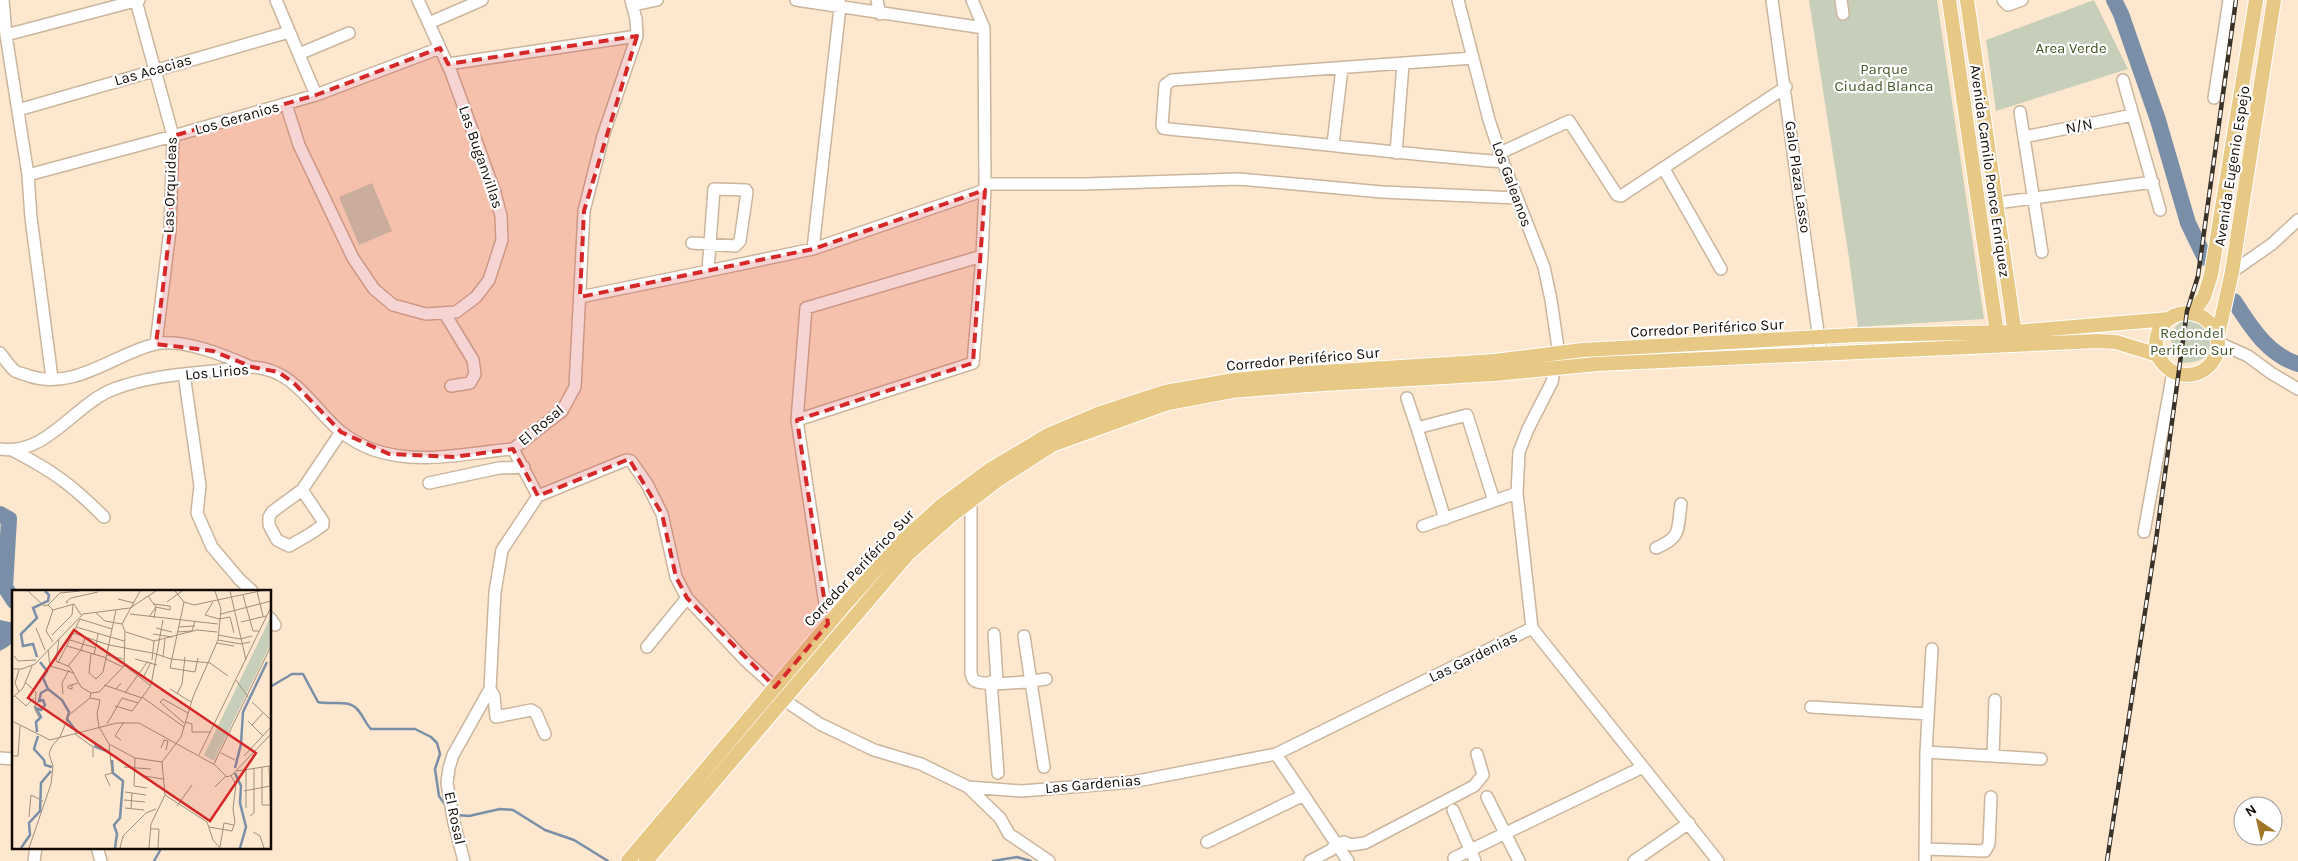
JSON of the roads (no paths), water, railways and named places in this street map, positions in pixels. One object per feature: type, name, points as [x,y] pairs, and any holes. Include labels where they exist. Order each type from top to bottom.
[{"type":"main road","name":"Avenida Camilo Ponce Enriquez","points":[[1949,0],[1998,347]]},
{"type":"main road","name":"Avenida Camilo Ponce Enriquez","points":[[1967,0],[2016,338]]},
{"type":"main road","name":"Avenida Eugenio Espejo","points":[[2193,312],[2204,297],[2212,275],[2256,0]]},
{"type":"main road","name":"Avenida Eugenio Espejo","points":[[2218,339],[2232,272],[2274,0]]},
{"type":"main road","points":[[1985,249],[2003,247]]},
{"type":"main road","points":[[2193,312],[2210,322],[2218,339],[2216,356],[2208,368],[2202,372],[2178,375],[2165,366],[2158,355],[2158,336],[2169,319],[2176,314],[2193,312]]},
{"type":"main road","name":"Corredor Periférico Sur","points":[[646,861],[908,554],[998,479],[1052,445],[1168,403],[1260,389],[1606,364],[1998,347],[2016,338],[2169,319]]},
{"type":"main road","name":"Corredor Periférico Sur","points":[[628,861],[828,624],[897,546],[941,506],[991,469],[1048,435],[1098,414],[1165,392],[1234,380],[1307,373],[1496,361],[1557,353],[1856,335],[1996,332],[2016,338],[2116,342],[2158,355]]},
{"type":"street","points":[[3,0],[6,36],[28,175],[31,218],[52,378]]},
{"type":"street","points":[[6,36],[138,0]]},
{"type":"street","name":"Las Orquideas","points":[[138,0],[174,136],[170,230],[156,344]]},
{"type":"street","points":[[276,0],[316,95]]},
{"type":"street","name":"Las Buganvillas","points":[[286,104],[299,144],[353,258],[374,289],[393,304],[426,314],[456,312],[476,297],[489,280],[502,240],[501,216],[495,193],[448,64],[418,0]]},
{"type":"street","points":[[430,23],[482,0]]},
{"type":"street","points":[[632,2],[657,0]]},
{"type":"street","points":[[796,0],[839,4],[880,14],[984,28]]},
{"type":"street","points":[[877,0],[880,14]]},
{"type":"street","points":[[797,420],[973,364],[982,256],[985,187],[984,28],[972,0]]},
{"type":"street","name":"Los Galeanos","points":[[1458,0],[1501,158],[1544,267],[1551,300],[1557,353],[1552,382],[1528,429],[1519,452],[1517,493],[1532,628]]},
{"type":"street","name":"Galo Plaza Lasso","points":[[1772,0],[1786,87],[1821,354]]},
{"type":"street","points":[[1841,0],[1843,14]]},
{"type":"street","points":[[2003,0],[2008,5],[2022,0]]},
{"type":"street","points":[[2214,98],[2229,0]]},
{"type":"street","name":"El Rosal","points":[[464,861],[454,823],[447,783],[449,768],[453,756],[490,689],[495,592],[502,550],[538,496],[513,449],[562,411],[570,400],[575,387],[584,211],[603,136],[637,36],[632,2]]},
{"type":"street","points":[[813,249],[839,4]]},
{"type":"street","name":"Las Acacias","points":[[18,110],[289,32]]},
{"type":"street","points":[[299,54],[349,33]]},
{"type":"street","points":[[448,64],[637,36]]},
{"type":"street","name":"Los Geranios","points":[[28,175],[316,95],[440,48]]},
{"type":"street","points":[[1473,58],[1172,80],[1165,85],[1163,128],[1333,144],[1396,153],[1501,158],[1569,121],[1617,195],[1628,193],[1786,87]]},
{"type":"street","points":[[1396,153],[1403,64]]},
{"type":"street","points":[[1333,144],[1342,68]]},
{"type":"street","points":[[2123,80],[2160,210]]},
{"type":"street","points":[[2020,112],[2042,252]]},
{"type":"street","name":"N/N","points":[[2024,137],[2133,115]]},
{"type":"street","points":[[1664,169],[1721,269]]},
{"type":"street","points":[[580,297],[813,249],[985,187],[1239,179],[1382,192],[1517,198]]},
{"type":"street","points":[[1997,204],[2153,182]]},
{"type":"street","points":[[692,243],[709,243],[735,246],[740,241],[746,190],[714,189],[709,243],[708,271]]},
{"type":"street","points":[[2232,272],[2272,244],[2298,220]]},
{"type":"street","points":[[828,624],[797,420],[806,308],[982,256]]},
{"type":"street","points":[[445,314],[473,360],[475,374],[470,383],[451,386]]},
{"type":"street","points":[[2218,339],[2298,389]]},
{"type":"street","points":[[0,353],[16,371],[38,379],[89,372],[156,344],[171,344],[214,351],[252,367]]},
{"type":"street","name":"Los Lirios","points":[[0,449],[14,451],[28,448],[50,434],[86,405],[114,389],[162,377],[252,367],[278,372],[294,383],[341,432],[369,448],[389,454],[420,458],[453,457],[513,449]]},
{"type":"street","points":[[2144,532],[2173,372]]},
{"type":"street","points":[[184,374],[200,486],[198,513],[204,533],[212,547],[251,590]]},
{"type":"street","points":[[1407,398],[1445,518]]},
{"type":"street","points":[[1417,428],[1467,415],[1494,501]]},
{"type":"street","points":[[302,490],[323,521],[322,524],[310,534],[289,546],[283,545],[272,533],[269,517],[272,512],[302,490],[341,432]]},
{"type":"street","points":[[14,451],[46,467],[72,486],[104,517]]},
{"type":"street","name":"Las Gardenias","points":[[538,496],[626,460],[631,461],[647,484],[662,514],[676,577],[687,598],[746,661],[775,687],[784,700],[820,724],[874,750],[921,764],[968,787],[1022,791],[1132,782],[1276,754],[1532,628]]},
{"type":"street","points":[[429,483],[499,468],[524,467]]},
{"type":"street","points":[[1423,526],[1517,493]]},
{"type":"street","points":[[971,500],[972,679],[977,682],[1030,682],[1046,679]]},
{"type":"street","points":[[1656,548],[1669,543],[1677,535],[1681,504]]},
{"type":"street","points":[[647,647],[687,598]]},
{"type":"street","points":[[1532,628],[1718,861]]},
{"type":"street","points":[[994,634],[998,773]]},
{"type":"street","points":[[1024,636],[1044,767]]},
{"type":"street","points":[[1925,861],[1926,752],[1932,649]]},
{"type":"street","points":[[490,689],[494,696],[496,717],[531,710],[536,713],[545,734]]},
{"type":"street","points":[[1993,756],[1995,700]]},
{"type":"street","points":[[1811,707],[1928,714]]},
{"type":"street","points":[[1926,752],[2041,759]]},
{"type":"street","points":[[1276,754],[1348,861]]},
{"type":"street","points":[[1310,861],[1330,850],[1336,844],[1344,842],[1351,845],[1365,843],[1474,786],[1482,775],[1477,754]]},
{"type":"street","points":[[1454,858],[1473,856],[1506,834],[1643,767]]},
{"type":"street","points":[[968,787],[1000,818],[1009,834],[1050,861]]},
{"type":"street","points":[[1207,842],[1304,795]]},
{"type":"street","points":[[1487,797],[1519,861]]},
{"type":"street","points":[[1925,849],[1985,851],[1989,844],[1991,797]]},
{"type":"street","points":[[1453,810],[1473,856]]},
{"type":"street","points":[[1634,861],[1689,824]]},
{"type":"street","points":[[34,861],[36,848]]},
{"type":"street","points":[[97,848],[101,861]]},
{"type":"water","points":[[0,620],[12,623],[12,642],[9,646],[0,651]]},
{"type":"waterway","points":[[2114,0],[2121,14],[2158,120],[2188,223],[2205,258]]},
{"type":"waterway","points":[[2234,301],[2254,330],[2269,347],[2277,354],[2298,364]]},
{"type":"waterway","points":[[0,514],[9,519],[5,587],[12,598]]},
{"type":"waterway","points":[[271,686],[292,674],[303,674],[318,702],[344,703],[353,706],[359,711],[371,729],[415,729],[431,737],[437,743],[440,754],[435,769],[439,796],[448,809]]},
{"type":"waterway","points":[[457,815],[469,816],[500,809],[513,810],[545,830],[574,840],[608,861]]},
{"type":"waterway","points":[[154,861],[161,848]]},
{"type":"waterway","points":[[993,861],[1017,857],[1031,861]]},
{"type":"railway","points":[[2107,861],[2156,540],[2187,311],[2198,276],[2236,0]]},
{"type":"park label","name":"Area Verde","points":[[2071,48]]},
{"type":"park label","name":"Parque Ciudad Blanca","points":[[1884,78]]},
{"type":"park label","name":"Redondel Periferio Sur","points":[[2192,342]]}]
